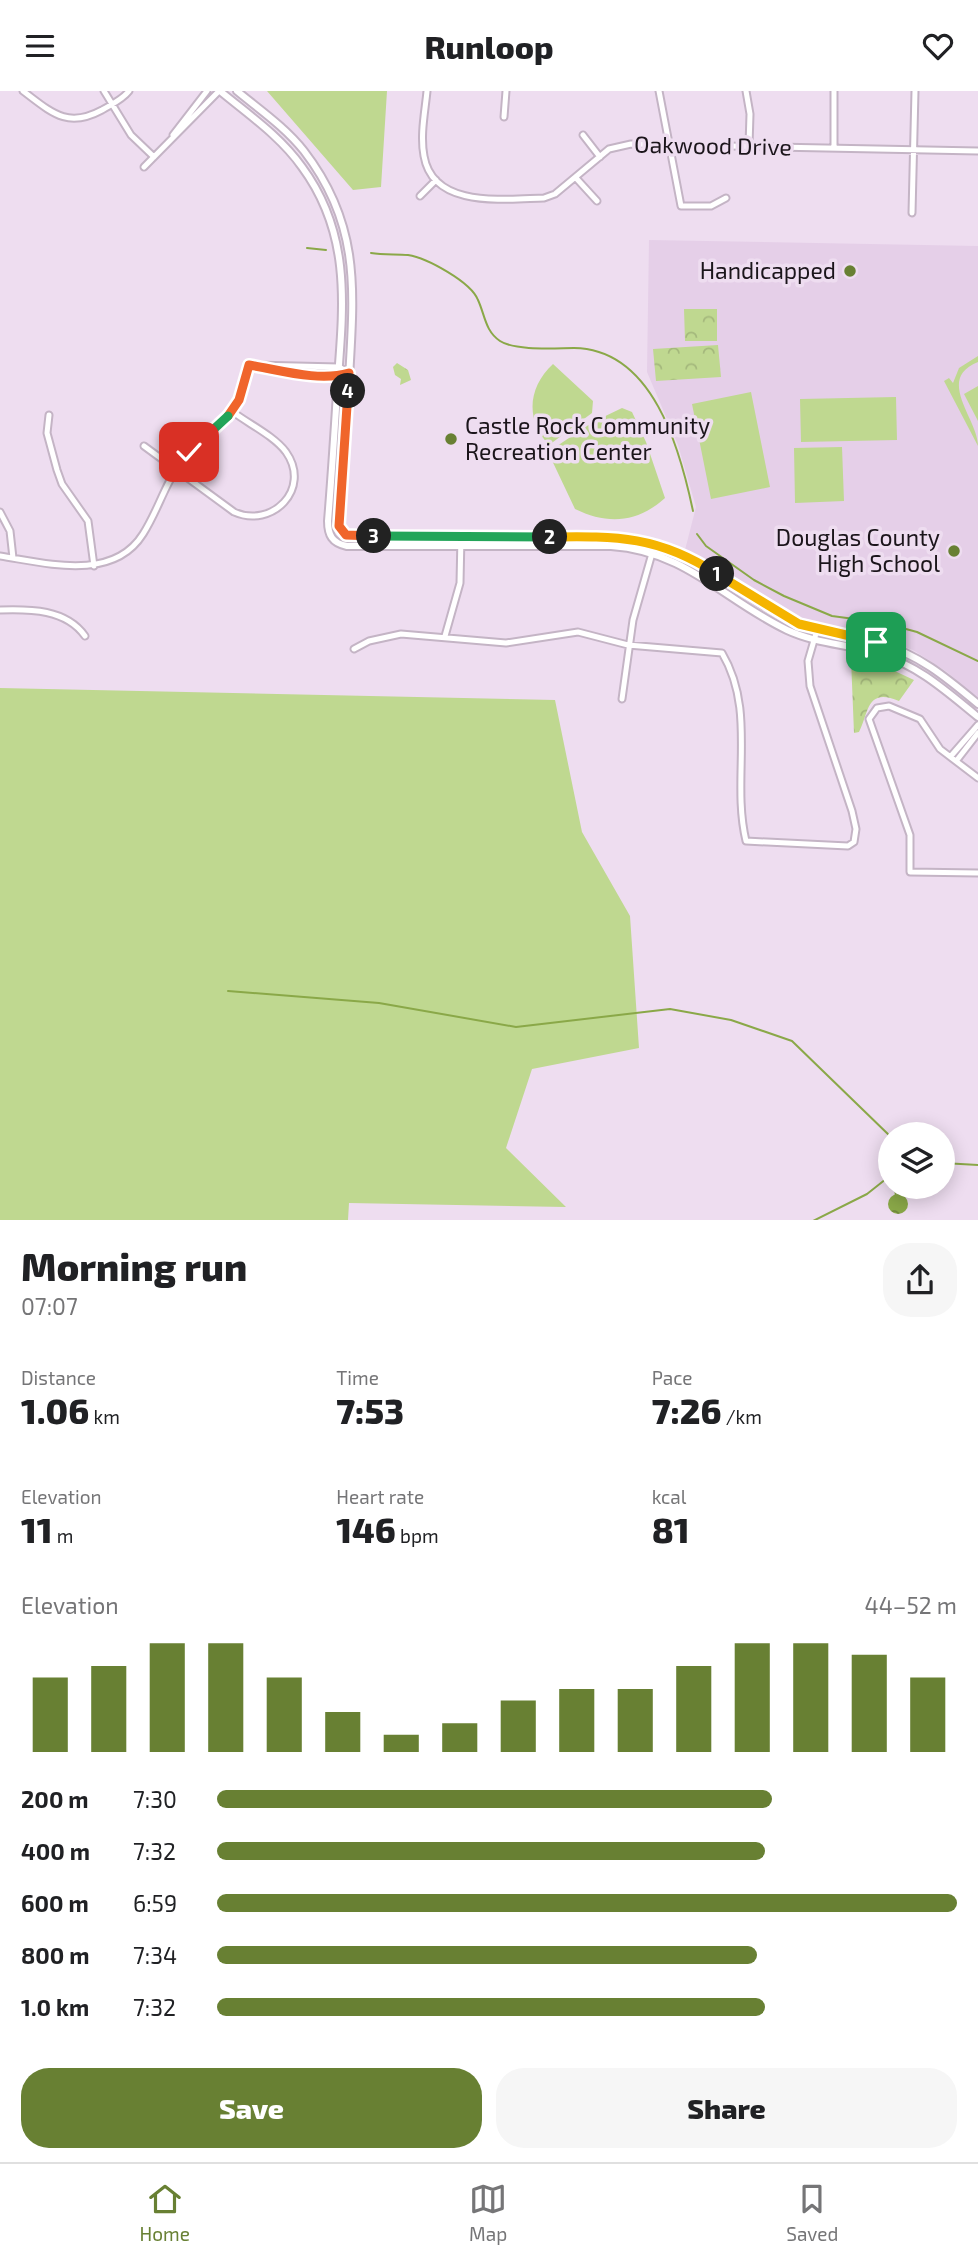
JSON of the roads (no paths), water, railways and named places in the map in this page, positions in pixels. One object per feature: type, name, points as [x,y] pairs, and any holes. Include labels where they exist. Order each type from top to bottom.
[{"type":"street","points":[[23,91],[61,117],[76,119],[91,116],[129,91]]},
{"type":"street","points":[[104,91],[136,142],[154,157]]},
{"type":"street","points":[[170,140],[186,114],[207,91]]},
{"type":"street","points":[[144,167],[219,91],[284,145],[309,176],[327,209],[336,233],[343,271],[328,521],[333,540],[347,546],[611,547],[652,552],[688,568],[784,628],[814,640],[878,653],[907,665],[932,679],[978,717]]},
{"type":"street","points":[[237,91],[294,140],[318,171],[339,211],[351,252],[354,280],[339,521],[341,532],[350,536],[617,537],[655,543],[681,552],[776,613],[817,630],[876,642],[913,656],[978,704]]},
{"type":"street","points":[[420,196],[436,180],[424,156],[427,91]]},
{"type":"street","points":[[504,117],[506,91]]},
{"type":"street","points":[[659,91],[681,206],[711,206],[726,198]]},
{"type":"street","points":[[746,91],[750,114],[749,146]]},
{"type":"street","points":[[834,91],[834,147]]},
{"type":"street","points":[[912,213],[915,91]]},
{"type":"street","points":[[583,135],[600,157]]},
{"type":"street","name":"Oakwood Drive","points":[[436,180],[452,192],[468,197],[544,198],[555,194],[600,157],[623,145],[978,151]]},
{"type":"street","points":[[576,178],[597,201]]},
{"type":"street","points":[[249,365],[339,367],[349,373]]},
{"type":"street","points":[[249,365],[338,376],[349,373]]},
{"type":"street","points":[[0,556],[94,566],[129,550],[142,535],[176,469],[189,452],[233,412],[243,390],[249,365]]},
{"type":"street","points":[[144,446],[244,516],[260,517],[274,512],[287,501],[293,488],[294,474],[285,450],[233,412]]},
{"type":"street","points":[[49,415],[47,433],[57,470],[62,484],[88,521],[94,566]]},
{"type":"street","points":[[0,512],[10,531],[13,558]]},
{"type":"street","points":[[445,636],[458,592],[461,536]]},
{"type":"street","points":[[622,699],[628,645],[655,543]]},
{"type":"street","points":[[0,610],[53,614],[72,621],[85,636]]},
{"type":"street","points":[[354,649],[369,641],[401,633],[506,643],[578,632],[628,645],[722,653],[734,676],[740,701],[746,841],[755,844],[848,846],[854,842],[856,829],[852,811],[808,677],[817,630]]},
{"type":"street","points":[[978,778],[940,748],[920,719],[889,706],[877,708],[869,719],[909,835],[910,872],[978,873]]},
{"type":"street","points":[[954,758],[978,725]]},
{"type":"street","points":[[954,758],[978,733]]},
{"type":"water","points":[[890,1199],[907,1200],[907,1208],[902,1213],[894,1213],[889,1208]]},
{"type":"waterway","points":[[307,248],[326,250]]},
{"type":"waterway","points":[[371,253],[416,257],[458,279],[474,293],[491,332],[500,341],[515,346],[574,348],[601,353],[624,365],[643,384],[670,432],[693,511]]},
{"type":"waterway","points":[[697,534],[706,546],[754,580],[784,596],[832,616],[884,623],[917,632],[978,661]]},
{"type":"waterway","points":[[228,991],[379,1003],[516,1027],[670,1009],[731,1020],[792,1041],[878,1124]]},
{"type":"waterway","points":[[955,1164],[978,1165]]},
{"type":"waterway","points":[[815,1220],[867,1194],[878,1185]]},
{"type":"place","name":"Handicapped","points":[[850,271]]},
{"type":"place","name":"Castle Rock Community Recreation Center","points":[[451,439]]},
{"type":"place","name":"Douglas County High School","points":[[954,551]]}]
